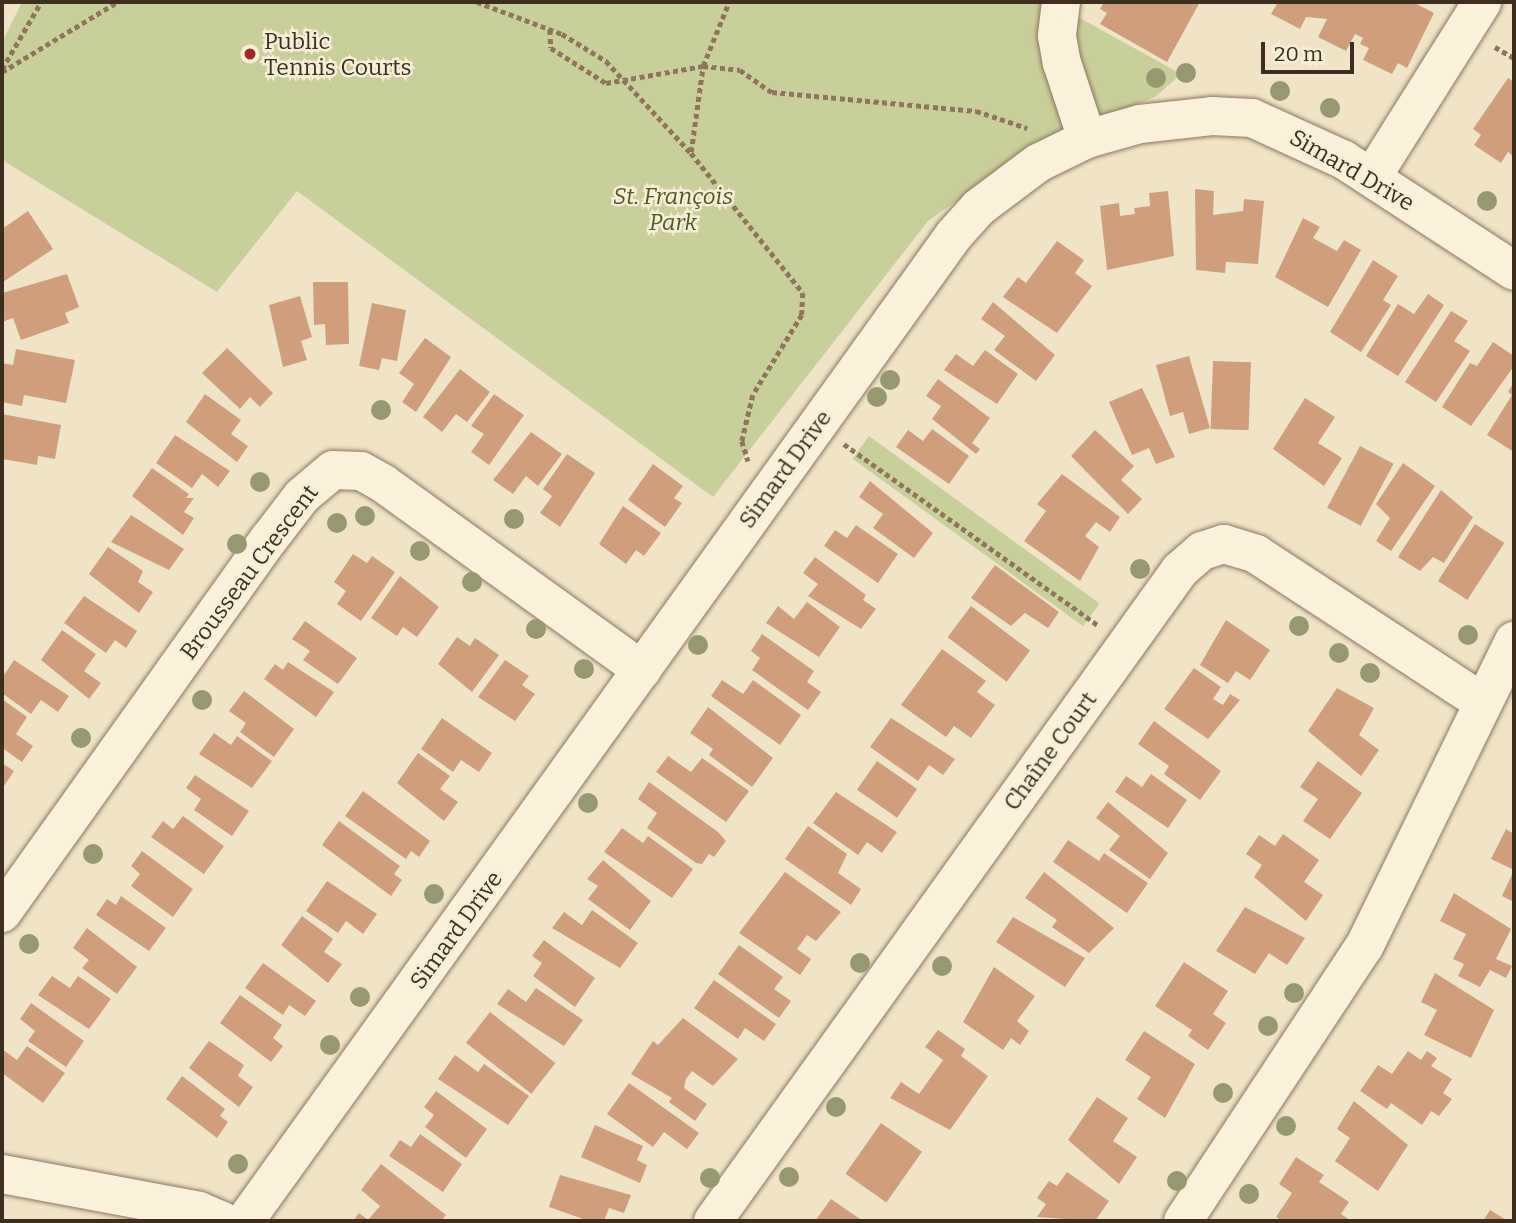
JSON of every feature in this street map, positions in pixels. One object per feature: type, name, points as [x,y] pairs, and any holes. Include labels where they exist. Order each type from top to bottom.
[{"type":"street","points":[[1061,2],[1057,36],[1062,63],[1087,139]]},
{"type":"street","points":[[1372,177],[1482,2]]},
{"type":"street","name":"Simard Drive","points":[[245,1221],[954,235],[978,208],[1038,163],[1087,139],[1172,118],[1252,118],[1313,142],[1372,177],[1514,271]]},
{"type":"street","name":"Brousseau Crescent","points":[[2,913],[302,496],[333,470],[361,471],[384,484],[642,670]]},
{"type":"street","name":"Chaîne Court","points":[[713,1221],[1180,570],[1202,551],[1224,544],[1256,554],[1482,702]]},
{"type":"street","points":[[1183,1221],[1364,947],[1514,641]]},
{"type":"street","points":[[2,1174],[199,1211],[222,1221]]},
{"type":"path","points":[[2,70],[41,2]]},
{"type":"path","points":[[2,70],[117,2]]},
{"type":"path","points":[[477,2],[550,30],[606,61],[691,153],[803,293],[802,315],[752,395],[742,441],[750,470],[766,495]]},
{"type":"path","points":[[691,153],[702,66],[729,2]]},
{"type":"path","points":[[550,30],[551,48],[606,83],[702,66],[740,69],[772,92],[976,111],[1027,128],[1038,163]]},
{"type":"path","points":[[817,425],[1124,647]]},
{"type":"green space","name":"St. François Park","points":[[22,2],[1051,2],[1181,74],[1155,97],[1039,144],[928,221],[713,497],[297,191],[217,292],[2,160],[2,42]]},
{"type":"green space","points":[[869,436],[1100,604],[1083,626],[853,459]]},
{"type":"building","points":[[1104,2],[1200,2],[1167,62],[1100,24],[1107,13],[1100,9]]},
{"type":"building","points":[[1278,2],[1413,2],[1434,13],[1407,68],[1398,63],[1392,74],[1363,60],[1369,48],[1360,44],[1363,38],[1355,34],[1346,51],[1318,37],[1327,19],[1306,17],[1300,29],[1271,14]]},
{"type":"building","points":[[1508,78],[1514,82],[1514,157],[1508,152],[1501,163],[1474,145],[1481,135],[1473,129]]},
{"type":"building","points":[[1195,189],[1214,191],[1213,215],[1243,211],[1244,199],[1264,201],[1258,264],[1226,262],[1225,273],[1196,270]]},
{"type":"building","points":[[1168,191],[1174,256],[1107,270],[1100,206],[1119,203],[1120,216],[1135,214],[1134,208],[1150,206],[1149,193]]},
{"type":"building","points":[[28,211],[53,249],[3,282],[2,229]]},
{"type":"building","points":[[1303,218],[1320,227],[1313,238],[1337,251],[1344,240],[1361,250],[1328,307],[1275,277]]},
{"type":"building","points":[[1057,241],[1084,260],[1075,273],[1092,286],[1057,333],[1003,297],[1018,277],[1026,283]]},
{"type":"building","points":[[1373,260],[1398,276],[1383,300],[1391,305],[1361,352],[1330,332]]},
{"type":"building","points":[[67,274],[79,307],[65,313],[69,323],[21,340],[13,318],[2,322],[2,293]]},
{"type":"building","points":[[313,282],[348,282],[349,344],[326,345],[325,324],[314,325]]},
{"type":"building","points":[[1428,294],[1444,305],[1398,376],[1366,356],[1398,304],[1414,314]]},
{"type":"building","points":[[300,296],[312,337],[301,341],[307,360],[283,367],[269,305]]},
{"type":"building","points":[[993,302],[1055,355],[1036,381],[994,350],[1005,336],[981,319]]},
{"type":"building","points":[[372,303],[406,310],[397,361],[382,358],[379,370],[359,366]]},
{"type":"building","points":[[1451,311],[1468,321],[1454,341],[1470,351],[1436,402],[1405,382]]},
{"type":"building","points":[[425,338],[451,357],[416,412],[402,402],[414,384],[399,373]]},
{"type":"building","points":[[1493,342],[1514,356],[1514,366],[1471,426],[1442,407],[1470,363],[1477,366]]},
{"type":"building","points":[[227,348],[273,393],[260,407],[250,397],[240,409],[202,373]]},
{"type":"building","points":[[16,349],[75,360],[66,403],[24,395],[22,406],[2,402],[2,363],[13,365]]},
{"type":"building","points":[[985,350],[1018,374],[997,404],[944,370],[956,354],[973,366]]},
{"type":"building","points":[[1189,356],[1210,428],[1189,434],[1183,412],[1170,416],[1156,365]]},
{"type":"building","points":[[1213,361],[1251,362],[1249,430],[1211,429]]},
{"type":"building","points":[[460,369],[490,392],[467,422],[456,414],[442,432],[423,417]]},
{"type":"building","points":[[938,379],[990,418],[972,443],[980,449],[976,454],[932,419],[941,406],[926,396]]},
{"type":"building","points":[[1514,382],[1514,452],[1487,435],[1512,395],[1508,392]]},
{"type":"building","points":[[1142,388],[1175,457],[1156,464],[1149,448],[1132,455],[1109,402]]},
{"type":"building","points":[[205,394],[241,420],[231,434],[248,446],[237,462],[186,422]]},
{"type":"building","points":[[494,394],[524,415],[489,465],[471,452],[484,434],[471,426]]},
{"type":"building","points":[[1305,398],[1335,417],[1318,443],[1342,458],[1324,486],[1273,449]]},
{"type":"building","points":[[2,414],[61,425],[55,459],[38,456],[37,465],[2,459]]},
{"type":"building","points":[[932,429],[969,456],[949,484],[896,447],[908,430],[923,441]]},
{"type":"building","points":[[1095,430],[1134,466],[1121,480],[1142,499],[1128,514],[1071,456]]},
{"type":"building","points":[[531,432],[562,454],[538,486],[526,476],[513,494],[493,480]]},
{"type":"building","points":[[175,435],[230,471],[218,487],[202,474],[192,488],[156,463]]},
{"type":"building","points":[[1360,446],[1394,464],[1361,526],[1327,508]]},
{"type":"building","points":[[567,454],[595,473],[560,527],[540,513],[552,496],[543,489]]},
{"type":"building","points":[[1403,463],[1435,486],[1391,551],[1376,541],[1390,518],[1376,504]]},
{"type":"building","points":[[653,464],[683,486],[674,498],[682,503],[665,527],[628,500]]},
{"type":"building","points":[[152,468],[189,494],[186,498],[194,498],[184,512],[194,518],[183,535],[132,496]]},
{"type":"building","points":[[1062,474],[1120,517],[1110,532],[1096,522],[1085,536],[1099,547],[1080,581],[1024,541],[1046,511],[1037,504]]},
{"type":"building","points":[[870,481],[933,533],[914,558],[873,528],[883,514],[859,497]]},
{"type":"building","points":[[1441,490],[1473,517],[1444,563],[1433,557],[1420,571],[1398,557]]},
{"type":"building","points":[[623,506],[661,533],[644,556],[636,550],[626,564],[599,544]]},
{"type":"building","points":[[131,515],[184,549],[169,570],[111,542]]},
{"type":"building","points":[[1475,524],[1504,543],[1467,600],[1438,581]]},
{"type":"building","points":[[856,525],[898,554],[878,583],[824,546],[835,530],[847,538]]},
{"type":"building","points":[[108,547],[143,571],[138,582],[153,592],[139,613],[89,574]]},
{"type":"building","points":[[353,554],[367,563],[372,556],[395,572],[361,621],[337,604],[346,591],[334,582]]},
{"type":"building","points":[[815,557],[866,595],[863,600],[876,609],[861,629],[808,596],[818,584],[803,573]]},
{"type":"building","points":[[995,565],[1059,612],[1048,628],[1025,613],[1011,626],[971,598]]},
{"type":"building","points":[[400,576],[439,607],[417,637],[403,627],[397,636],[371,618]]},
{"type":"building","points":[[84,596],[137,631],[126,648],[115,640],[106,653],[64,623]]},
{"type":"building","points":[[807,602],[840,627],[819,657],[766,623],[778,606],[794,619]]},
{"type":"building","points":[[971,606],[1030,651],[1007,682],[948,637]]},
{"type":"building","points":[[1226,620],[1270,650],[1250,680],[1236,671],[1228,683],[1200,665]]},
{"type":"building","points":[[305,621],[357,658],[338,684],[303,660],[310,651],[292,639]]},
{"type":"building","points":[[62,630],[96,654],[84,671],[101,683],[89,699],[41,660]]},
{"type":"building","points":[[762,634],[814,671],[807,682],[821,692],[808,710],[752,670],[760,658],[751,651]]},
{"type":"building","points":[[457,637],[470,646],[475,638],[499,655],[472,692],[438,664]]},
{"type":"building","points":[[942,649],[986,681],[977,692],[995,705],[971,738],[954,726],[946,737],[901,705]]},
{"type":"building","points":[[14,660],[69,696],[58,712],[41,700],[31,714],[2,693],[2,678]]},
{"type":"building","points":[[505,660],[529,676],[522,685],[535,694],[515,721],[478,697]]},
{"type":"building","points":[[288,662],[334,692],[316,717],[264,679],[275,664],[283,670]]},
{"type":"building","points":[[1194,668],[1221,687],[1213,699],[1223,705],[1230,694],[1240,700],[1208,739],[1164,709]]},
{"type":"building","points":[[722,680],[743,694],[753,680],[801,715],[780,745],[711,696]]},
{"type":"building","points":[[1337,688],[1374,708],[1359,735],[1379,750],[1361,776],[1308,731]]},
{"type":"building","points":[[244,691],[294,729],[274,757],[240,732],[246,723],[229,711]]},
{"type":"building","points":[[2,699],[27,717],[16,734],[33,746],[22,762],[2,748]]},
{"type":"building","points":[[708,707],[773,758],[752,787],[709,755],[713,749],[690,733]]},
{"type":"building","points":[[442,718],[492,753],[479,772],[461,760],[453,772],[421,749]]},
{"type":"building","points":[[891,718],[955,759],[943,775],[929,765],[918,781],[870,747]]},
{"type":"building","points":[[1154,721],[1221,771],[1200,800],[1164,774],[1169,766],[1138,744]]},
{"type":"building","points":[[214,733],[231,745],[237,736],[272,761],[252,788],[199,754]]},
{"type":"building","points":[[418,753],[450,776],[440,789],[458,802],[444,821],[397,783]]},
{"type":"building","points":[[668,756],[691,772],[702,758],[749,791],[726,822],[656,772]]},
{"type":"building","points":[[877,761],[917,789],[897,818],[857,790]]},
{"type":"building","points":[[1318,761],[1362,793],[1330,839],[1303,821],[1318,799],[1300,787]]},
{"type":"building","points":[[2,763],[14,771],[2,789]]},
{"type":"building","points":[[1151,774],[1187,800],[1168,828],[1115,792],[1126,776],[1142,787]]},
{"type":"building","points":[[195,775],[249,811],[232,836],[194,810],[201,799],[186,788]]},
{"type":"building","points":[[649,782],[718,832],[726,841],[714,857],[709,854],[702,864],[696,863],[647,828],[657,813],[638,799]]},
{"type":"building","points":[[363,791],[430,841],[419,857],[411,851],[406,859],[345,816]]},
{"type":"building","points":[[836,792],[897,832],[882,853],[867,842],[858,855],[813,823]]},
{"type":"building","points":[[1108,802],[1168,853],[1150,879],[1109,850],[1120,836],[1096,818]]},
{"type":"building","points":[[183,816],[224,846],[204,874],[151,837],[163,821],[173,829]]},
{"type":"building","points":[[339,821],[400,866],[394,874],[402,880],[391,896],[322,845]]},
{"type":"building","points":[[808,826],[847,854],[838,873],[861,889],[851,905],[785,859]]},
{"type":"building","points":[[622,828],[643,843],[648,836],[693,869],[672,898],[604,852]]},
{"type":"building","points":[[1506,829],[1514,834],[1514,870],[1491,859]]},
{"type":"building","points":[[1283,834],[1319,860],[1304,882],[1323,895],[1306,921],[1254,877],[1262,865],[1246,854],[1259,835],[1275,846]]},
{"type":"building","points":[[1068,840],[1099,861],[1104,853],[1148,883],[1127,913],[1053,862]]},
{"type":"building","points":[[142,851],[193,889],[173,917],[131,886],[140,874],[131,866]]},
{"type":"building","points":[[603,860],[651,901],[630,930],[588,899],[598,886],[587,879]]},
{"type":"building","points":[[1514,870],[1514,902],[1502,896]]},
{"type":"building","points":[[785,872],[841,912],[816,941],[807,935],[797,949],[811,959],[800,975],[739,933]]},
{"type":"building","points":[[1044,872],[1114,928],[1089,953],[1052,927],[1057,920],[1025,898]]},
{"type":"building","points":[[327,881],[377,914],[363,934],[346,921],[338,933],[306,911]]},
{"type":"building","points":[[1454,893],[1511,929],[1496,959],[1512,966],[1506,978],[1490,970],[1480,987],[1458,976],[1464,964],[1453,959],[1466,934],[1440,921]]},
{"type":"building","points":[[121,896],[166,928],[149,951],[96,915],[107,899],[116,905]]},
{"type":"building","points":[[1245,907],[1305,938],[1287,965],[1269,953],[1255,974],[1216,951]]},
{"type":"building","points":[[592,910],[638,943],[620,968],[552,928],[564,912],[582,925]]},
{"type":"building","points":[[302,916],[333,939],[324,952],[342,964],[328,983],[281,945]]},
{"type":"building","points":[[1013,917],[1085,958],[1065,987],[996,942]]},
{"type":"building","points":[[87,928],[137,967],[117,994],[82,968],[89,960],[73,948]]},
{"type":"building","points":[[544,940],[595,978],[575,1007],[533,976],[542,963],[532,956]]},
{"type":"building","points":[[739,945],[783,977],[774,989],[791,1001],[779,1018],[718,974]]},
{"type":"building","points":[[1184,962],[1228,991],[1213,1014],[1226,1023],[1208,1050],[1188,1036],[1192,1030],[1155,1006]]},
{"type":"building","points":[[263,963],[316,1001],[305,1016],[289,1005],[283,1015],[245,988]]},
{"type":"building","points":[[994,967],[1035,996],[1017,1021],[1029,1031],[1020,1045],[1011,1038],[1003,1050],[963,1022]]},
{"type":"building","points":[[1435,973],[1494,1010],[1471,1058],[1424,1035],[1437,1010],[1421,1002]]},
{"type":"building","points":[[52,976],[70,988],[78,976],[111,999],[89,1029],[38,995]]},
{"type":"building","points":[[714,980],[776,1024],[764,1041],[745,1028],[738,1039],[694,1008]]},
{"type":"building","points":[[536,988],[583,1020],[564,1046],[497,1004],[508,989],[526,1002]]},
{"type":"building","points":[[240,995],[282,1025],[273,1038],[283,1046],[271,1062],[220,1023]]},
{"type":"building","points":[[31,1003],[84,1041],[66,1067],[28,1041],[35,1031],[20,1019]]},
{"type":"building","points":[[490,1012],[555,1063],[531,1094],[466,1043]]},
{"type":"building","points":[[683,1018],[738,1059],[713,1086],[692,1071],[686,1079],[684,1088],[707,1104],[695,1121],[669,1102],[672,1098],[631,1074],[653,1041],[658,1045]]},
{"type":"building","points":[[938,1030],[965,1049],[961,1056],[988,1076],[950,1130],[890,1098],[901,1082],[919,1094],[943,1060],[925,1047]]},
{"type":"building","points":[[1144,1031],[1195,1064],[1165,1118],[1137,1099],[1151,1077],[1125,1060]]},
{"type":"building","points":[[209,1041],[244,1065],[238,1076],[253,1087],[239,1107],[189,1068]]},
{"type":"building","points":[[27,1046],[65,1073],[43,1103],[2,1073],[2,1049],[17,1060]]},
{"type":"building","points":[[1408,1051],[1421,1060],[1427,1051],[1437,1058],[1431,1066],[1452,1079],[1443,1093],[1452,1099],[1439,1116],[1431,1111],[1422,1125],[1391,1103],[1387,1109],[1360,1091],[1378,1065],[1392,1074]]},
{"type":"building","points":[[455,1055],[478,1072],[484,1064],[529,1096],[508,1125],[438,1079]]},
{"type":"building","points":[[182,1076],[225,1109],[220,1116],[228,1122],[217,1138],[166,1099]]},
{"type":"building","points":[[629,1083],[699,1133],[687,1149],[664,1132],[653,1147],[607,1114]]},
{"type":"building","points":[[436,1091],[487,1129],[466,1158],[425,1127],[434,1115],[424,1107]]},
{"type":"building","points":[[1097,1097],[1128,1118],[1113,1141],[1137,1157],[1119,1184],[1068,1140]]},
{"type":"building","points":[[1354,1101],[1408,1145],[1378,1191],[1335,1161],[1350,1138],[1337,1129]]},
{"type":"building","points":[[881,1123],[922,1152],[886,1202],[845,1174]]},
{"type":"building","points":[[595,1125],[643,1146],[637,1160],[647,1165],[640,1183],[581,1157]]},
{"type":"building","points":[[420,1134],[462,1164],[443,1192],[389,1156],[400,1140],[411,1147]]},
{"type":"building","points":[[1296,1157],[1324,1175],[1319,1182],[1349,1202],[1341,1214],[1351,1221],[1283,1221],[1276,1217],[1292,1193],[1279,1184]]},
{"type":"building","points":[[381,1164],[446,1215],[441,1221],[353,1221],[359,1213],[368,1220],[380,1206],[361,1190]]},
{"type":"building","points":[[1067,1172],[1109,1201],[1095,1221],[1037,1217],[1046,1204],[1037,1198],[1049,1181],[1057,1186]]},
{"type":"building","points":[[560,1175],[631,1195],[624,1213],[609,1208],[604,1221],[589,1221],[549,1207]]},
{"type":"building","points":[[831,1199],[863,1221],[815,1221]]},
{"type":"building","points":[[1490,1210],[1508,1221],[1483,1221]]},
{"type":"place","name":"Public Tennis Courts","points":[[250,54]]}]
